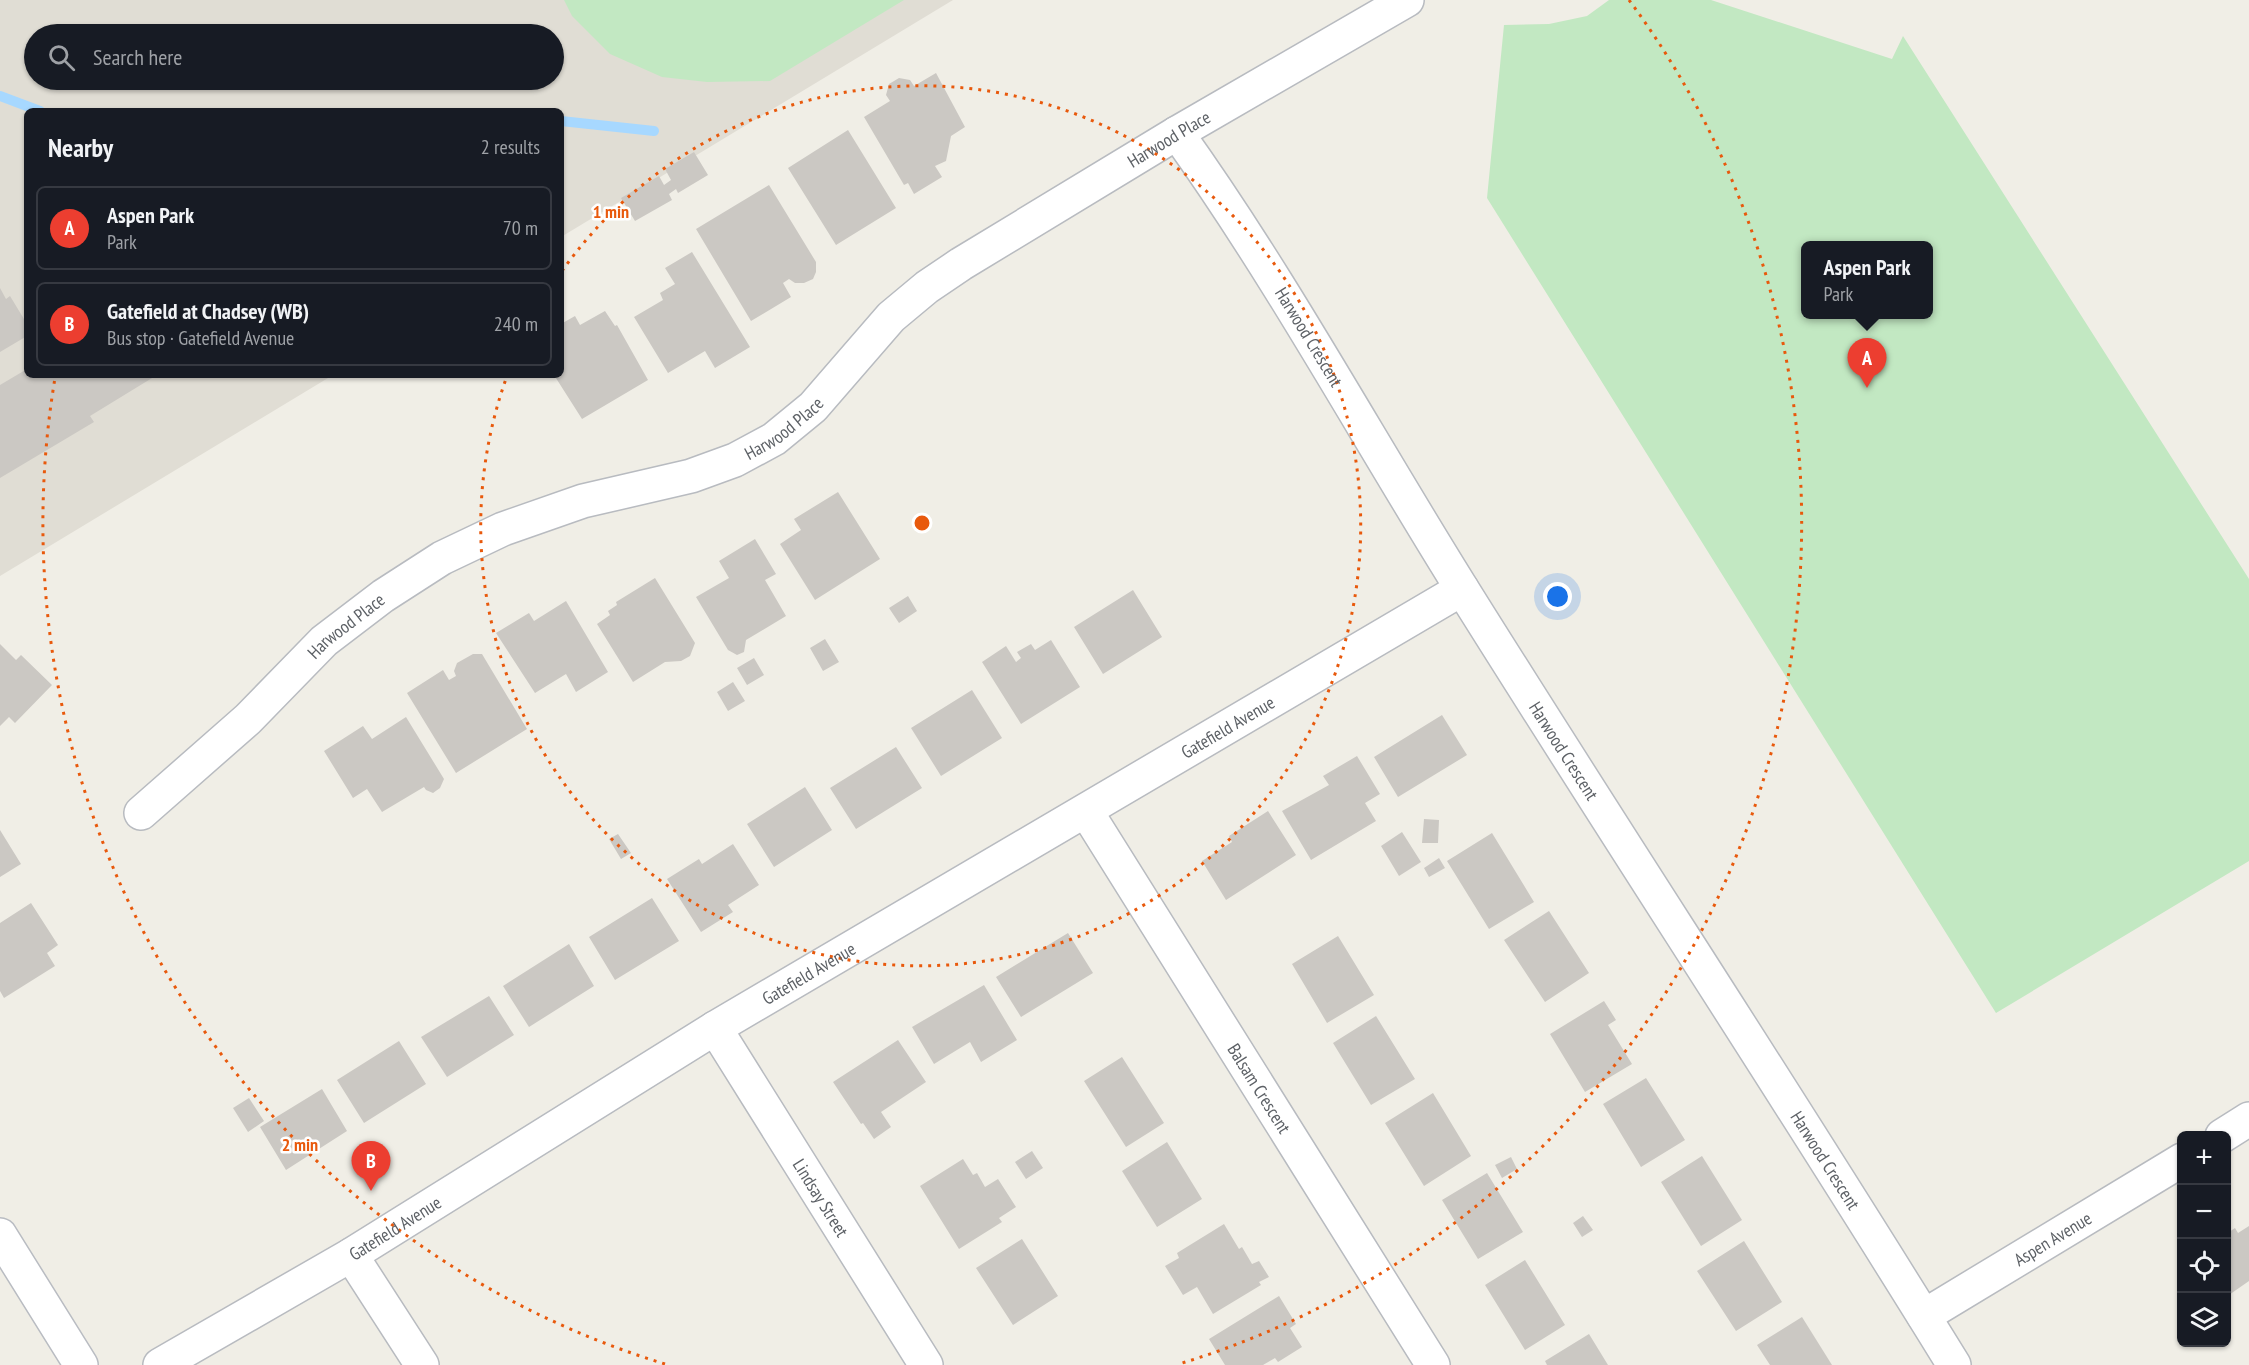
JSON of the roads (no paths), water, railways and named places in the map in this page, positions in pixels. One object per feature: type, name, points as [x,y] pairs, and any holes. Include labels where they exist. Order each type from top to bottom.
[{"type":"street","name":"Harwood Place","points":[[141,813],[248,719],[324,641],[383,596],[442,558],[503,530],[583,501],[691,476],[735,460],[774,439],[813,407],[891,317],[927,287],[1177,133],[1407,0]]},
{"type":"street","name":"Harwood Crescent","points":[[1177,133],[1214,184],[1315,344],[1462,589],[1954,1365]]},
{"type":"street","name":"Gatefield Avenue","points":[[160,1365],[351,1255],[715,1028],[1462,589]]},
{"type":"street","name":"Balsam Crescent","points":[[1086,810],[1433,1365]]},
{"type":"street","name":"Lindsay Street","points":[[715,1028],[926,1365]]},
{"type":"street","points":[[2230,1131],[2249,1119]]},
{"type":"street","name":"Aspen Avenue","points":[[1924,1316],[2177,1162]]},
{"type":"street","points":[[0,1236],[81,1365]]},
{"type":"street","points":[[351,1255],[422,1365]]},
{"type":"waterway","points":[[0,96],[32,108]]},
{"type":"waterway","points":[[564,121],[654,131]]},
{"type":"place","name":"Aspen Park","points":[[1867,388]]},
{"type":"place","name":"Gatefield at Chadsey (WB)","points":[[371,1191]]}]
